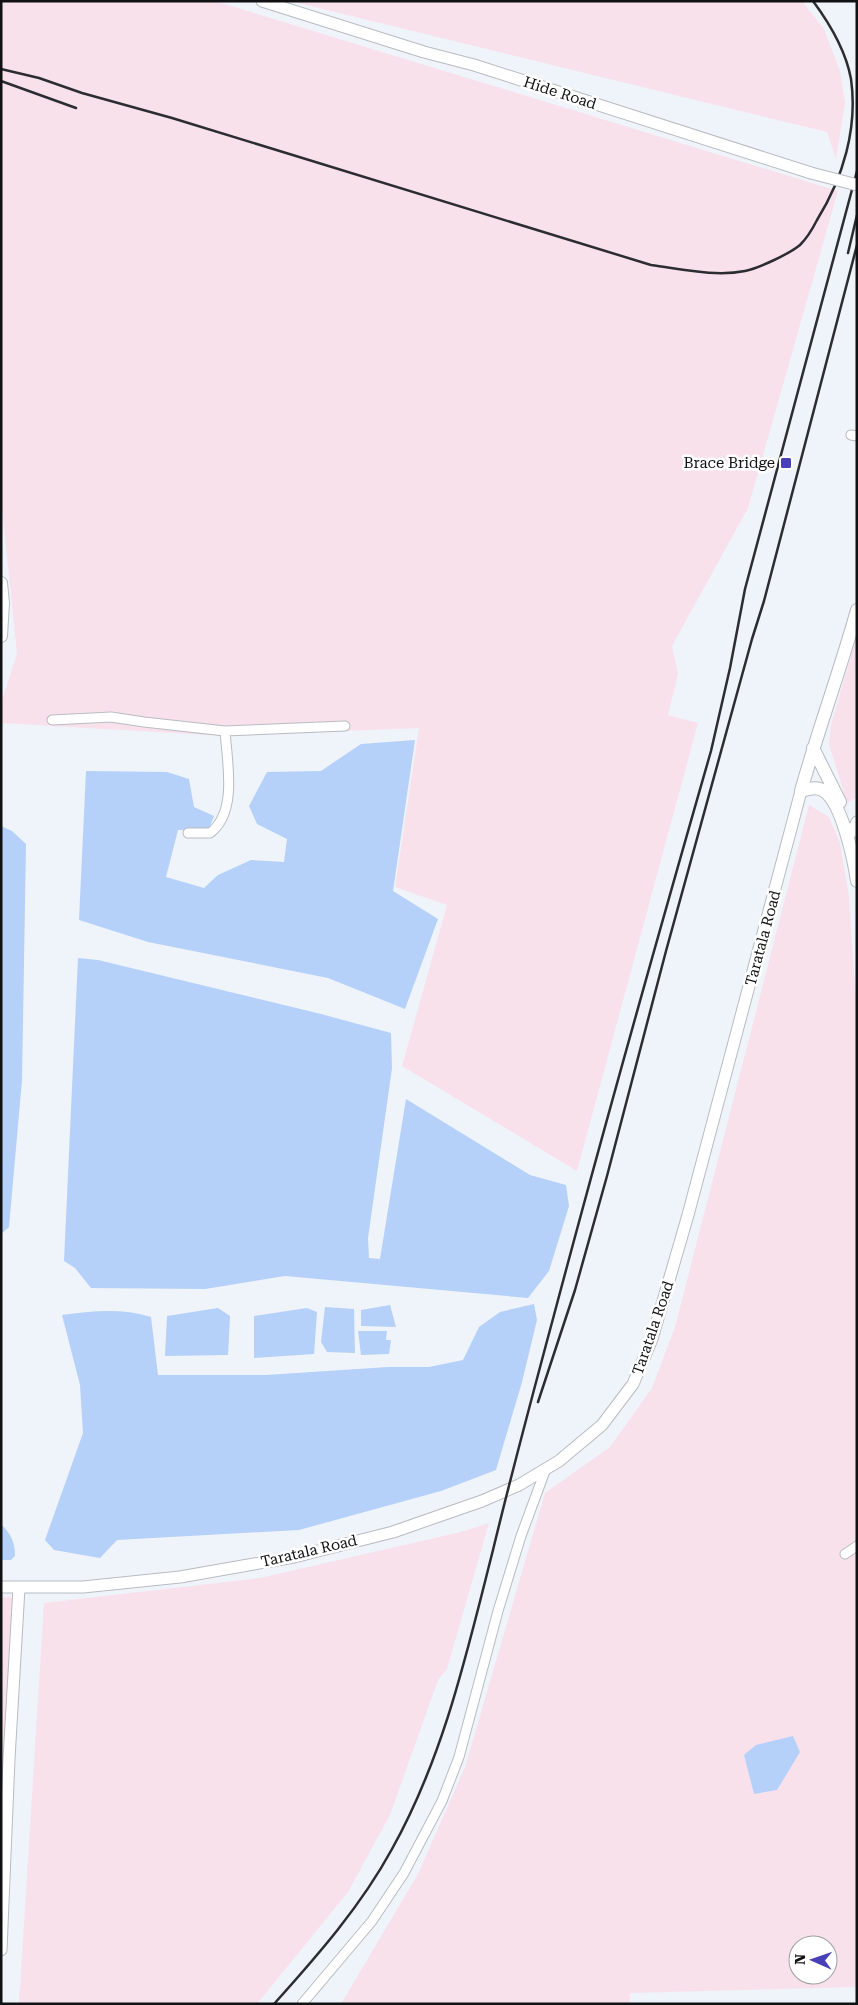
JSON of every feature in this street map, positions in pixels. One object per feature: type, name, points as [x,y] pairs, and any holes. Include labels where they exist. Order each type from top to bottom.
[{"type":"main road","points":[[1,583],[3,603],[1,636]]},
{"type":"main road","name":"Taratala Road","points":[[801,791],[813,748],[853,640],[857,610]]},
{"type":"main road","points":[[813,748],[851,827],[857,853]]},
{"type":"main road","points":[[801,791],[815,788],[823,790],[851,827],[857,881]]},
{"type":"street","name":"Hide Road","points":[[262,1],[284,4],[424,52],[474,65],[811,173],[857,185]]},
{"type":"street","points":[[52,720],[110,717],[225,731],[346,726]]},
{"type":"street","points":[[188,833],[210,834],[217,826],[228,803],[229,786],[225,731]]},
{"type":"street","name":"Taratala Road","points":[[1,1587],[83,1587],[180,1577],[294,1557],[393,1532],[506,1491],[545,1471],[602,1425],[624,1399],[643,1363],[688,1215],[801,791]]},
{"type":"street","points":[[302,2004],[372,1921],[404,1873],[442,1802],[458,1757],[498,1611],[545,1471]]},
{"type":"street","points":[[845,1554],[857,1546]]},
{"type":"street","points":[[1,1950],[9,1759],[20,1588]]},
{"type":"shaded area","points":[[1,1],[215,1],[838,191],[748,508],[672,646],[678,674],[668,715],[698,723],[577,1171],[402,1066],[447,905],[395,887],[419,728],[224,736],[1,723],[1,703],[17,654],[1,498]]},
{"type":"shaded area","points":[[290,1],[802,1],[824,29],[840,71],[845,103],[836,159],[827,132]]},
{"type":"shaded area","points":[[857,635],[857,797],[847,803],[829,744],[831,725]]},
{"type":"shaded area","points":[[809,805],[829,817],[840,843],[849,897],[857,1019],[857,1987],[630,1993],[630,2004],[341,2004],[418,1874],[465,1767],[545,1493],[610,1447],[652,1388],[675,1327]]},
{"type":"shaded area","points":[[489,1523],[447,1669],[438,1680],[390,1815],[348,1892],[257,2004],[19,2004],[44,1603],[260,1578],[461,1532]]},
{"type":"shaded area","points":[[1,1597],[16,1598],[1,1825]]},
{"type":"water","points":[[415,740],[393,891],[438,919],[405,1009],[328,978],[148,942],[79,920],[86,771],[167,772],[189,779],[194,807],[214,816],[209,829],[178,830],[166,877],[204,888],[218,875],[251,860],[284,862],[287,839],[257,824],[249,806],[267,772],[321,771],[361,744]]},
{"type":"water","points":[[1,826],[12,831],[26,844],[22,1080],[9,1227],[1,1234]]},
{"type":"water","points":[[78,958],[98,960],[321,1014],[391,1033],[392,1068],[368,1238],[369,1258],[380,1259],[406,1099],[530,1175],[566,1185],[569,1206],[549,1271],[528,1298],[285,1276],[205,1289],[91,1288],[75,1268],[64,1261]]},
{"type":"water","points":[[534,1304],[537,1320],[522,1382],[496,1470],[441,1491],[299,1530],[117,1540],[100,1558],[54,1550],[45,1540],[83,1433],[80,1385],[62,1315],[118,1311],[151,1317],[158,1375],[266,1375],[388,1367],[429,1367],[463,1360],[479,1327],[500,1312]]},
{"type":"water","points":[[390,1305],[396,1327],[361,1326],[361,1310]]},
{"type":"water","points":[[325,1307],[354,1309],[355,1353],[327,1352],[321,1342]]},
{"type":"water","points":[[218,1308],[230,1316],[228,1355],[165,1356],[167,1316]]},
{"type":"water","points":[[307,1308],[317,1312],[314,1354],[254,1358],[254,1316]]},
{"type":"water","points":[[358,1331],[387,1331],[386,1340],[391,1340],[389,1354],[361,1355]]},
{"type":"water","points":[[1,1524],[13,1542],[15,1556],[11,1560],[1,1560]]},
{"type":"water","points":[[793,1736],[800,1752],[777,1790],[754,1794],[744,1755],[756,1745]]},
{"type":"railway","points":[[1,69],[39,78],[82,93],[172,118],[651,265],[698,272],[734,273],[766,264],[800,245],[810,233],[826,204],[841,170],[850,134],[852,116],[853,97],[851,79],[845,58],[836,38],[813,1]]},
{"type":"railway","points":[[1,81],[76,108]]},
{"type":"railway","points":[[274,2004],[338,1930],[380,1870],[410,1814],[426,1777],[452,1703],[474,1627],[523,1432],[592,1174],[711,751],[730,668],[745,589],[857,171]]},
{"type":"railway","points":[[848,253],[857,215]]},
{"type":"railway","points":[[538,1402],[575,1290],[607,1176],[666,951],[764,601],[857,245]]},
{"type":"place","name":"Brace Bridge","points":[[786,463]]}]
